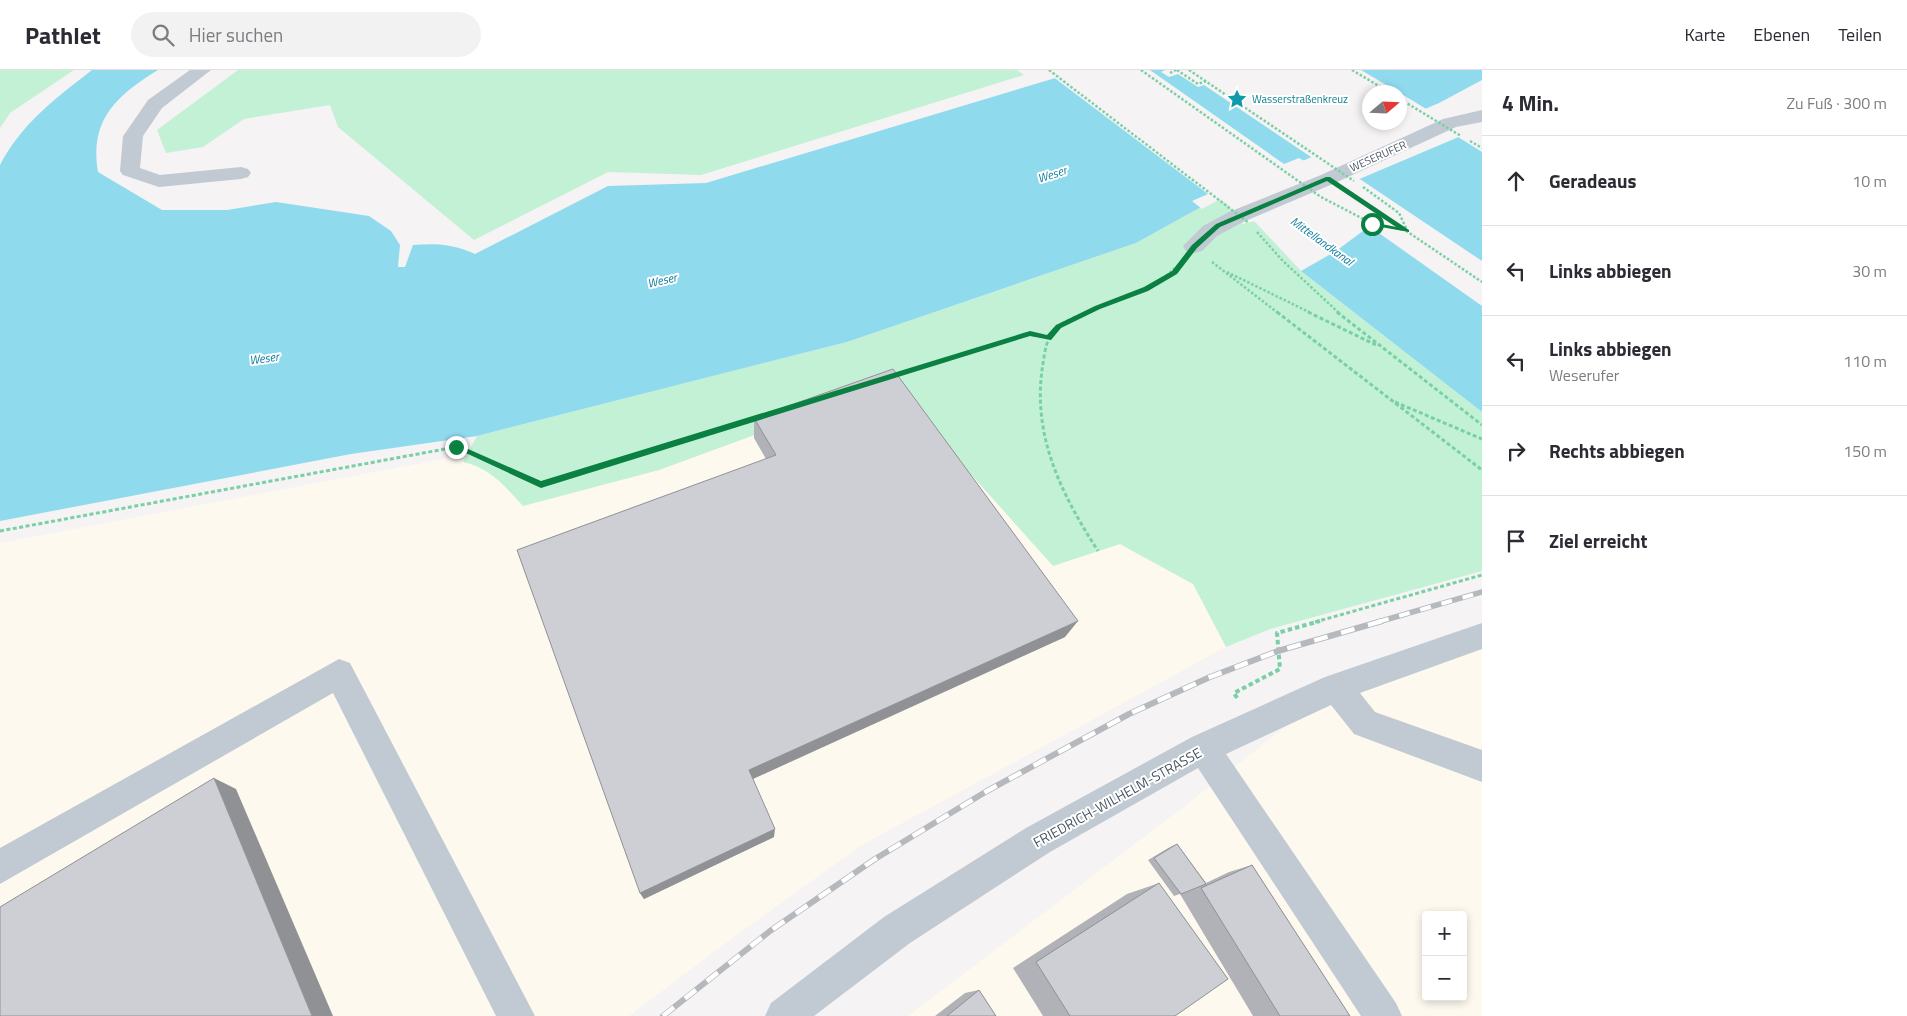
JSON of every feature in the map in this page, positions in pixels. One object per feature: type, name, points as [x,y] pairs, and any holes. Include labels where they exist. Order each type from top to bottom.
[{"type":"street","points":[[202,70],[155,104],[133,136],[130,171],[159,181],[241,173]]},
{"type":"street","name":"WESERUFER","points":[[1194,246],[1218,225],[1328,179],[1450,123],[1482,116]]},
{"type":"street","name":"FRIEDRICH-WILHELM-STRASSE","points":[[784,1016],[897,930],[1038,840],[1203,748],[1256,722],[1336,687],[1482,636]]},
{"type":"street","points":[[0,867],[339,673],[516,1016]]},
{"type":"street","points":[[1336,687],[1365,723],[1482,766]]},
{"type":"street","points":[[1203,748],[1384,1016]]},
{"type":"path","points":[[1049,70],[1249,223],[1300,280],[1381,348],[1482,425]]},
{"type":"path","points":[[1142,70],[1321,197],[1372,224],[1407,231]]},
{"type":"path","points":[[1170,73],[1176,70],[1198,84],[1206,81]]},
{"type":"path","points":[[1189,70],[1354,181]]},
{"type":"path","points":[[1352,70],[1377,85]]},
{"type":"path","points":[[1407,103],[1461,136]]},
{"type":"path","points":[[1328,179],[1482,282]]},
{"type":"path","points":[[1362,186],[1400,213],[1407,231]]},
{"type":"path","points":[[1098,551],[1058,485],[1044,448],[1039,379],[1048,338],[1058,326],[1146,289],[1174,272],[1194,246],[1482,470]]},
{"type":"path","points":[[1220,268],[1381,348]]},
{"type":"path","points":[[893,376],[1030,334],[1048,338]]},
{"type":"path","points":[[1390,400],[1482,439]]},
{"type":"path","points":[[0,531],[456,447],[541,485],[764,415]]},
{"type":"path","points":[[1256,722],[1234,693],[1280,669],[1277,633],[1482,575]]},
{"type":"shaded area","points":[[891,385],[1053,565],[1119,544],[1193,584],[1226,647],[862,845],[742,931],[629,1016],[0,1016],[0,543],[453,457],[480,466],[499,480],[523,505],[659,470]]},
{"type":"shaded area","points":[[1482,637],[1482,1016],[908,1016],[1186,805],[1336,687]]},
{"type":"green space","points":[[0,70],[74,70],[10,113],[0,128]]},
{"type":"green space","points":[[238,70],[1017,70],[1024,75],[701,175],[608,172],[474,240],[338,127],[330,105],[244,119],[203,147],[166,153],[157,130]]},
{"type":"green space","points":[[1221,196],[1243,224],[1254,221],[1301,271],[1482,412],[1482,571],[1270,629],[1226,647],[1193,584],[1120,544],[1053,566],[891,385],[659,470],[523,506],[489,473],[463,462],[477,436],[847,342],[1136,243]]},
{"type":"water","points":[[92,70],[158,70],[130,89],[109,111],[102,123],[98,138],[96,154],[98,172],[162,210],[227,210],[276,202],[369,216],[391,231],[400,245],[398,267],[405,267],[413,245],[445,245],[475,254],[608,186],[706,183],[1062,76],[1055,70],[1482,70],[1482,80],[1418,112],[1482,152],[1482,261],[1321,153],[1279,171],[1319,200],[1369,226],[1482,306],[1482,412],[1301,271],[1254,221],[1221,196],[1136,243],[847,342],[477,436],[351,454],[0,521],[0,165],[19,136],[53,101]]},
{"type":"pier","points":[[1052,70],[1150,70],[1284,164],[1299,158],[1306,162],[1283,172],[1321,198],[1371,225],[1336,251],[1301,271],[1254,221],[1251,222],[1220,199],[1202,209],[1192,201],[1208,194],[1052,76],[1057,75]]},
{"type":"pier","points":[[1165,70],[1361,70],[1386,85],[1362,85],[1362,130],[1407,130],[1407,97],[1428,110],[1423,113],[1461,136],[1357,180],[1321,156],[1314,159],[1204,85],[1198,87],[1178,74],[1169,77],[1161,72]]},
{"type":"building","points":[[893,369],[1078,621],[749,770],[775,829],[640,893],[517,550],[776,455],[754,418]]},
{"type":"building","points":[[214,778],[312,1016],[0,1016],[0,907]]},
{"type":"building","points":[[1177,844],[1206,884],[1181,894],[1154,858]]},
{"type":"building","points":[[1252,865],[1350,1016],[1280,1016],[1201,888]]},
{"type":"building","points":[[1159,883],[1228,979],[1175,1016],[1070,1016],[1036,962]]},
{"type":"building","points":[[979,990],[996,1016],[947,1016]]},
{"type":"railway","points":[[1378,622],[1482,592]]},
{"type":"railway","points":[[663,1016],[770,931],[875,859],[987,791],[1129,714],[1210,677],[1278,651],[1382,621]]},
{"type":"place","name":"Wasserstraßenkreuz","points":[[1237,99]]},
{"type":"route","points":[[456,447],[541,485],[1030,334],[1048,338],[1058,326],[1146,289],[1174,272],[1194,246],[1218,225],[1328,179],[1407,231],[1372,224]]},
{"type":"water label","name":"Weser","points":[[1052,174]]},
{"type":"water label","name":"Mittellandkanal","points":[[1322,241]]},
{"type":"water label","name":"Weser","points":[[662,280]]},
{"type":"water label","name":"Weser","points":[[264,358]]}]
